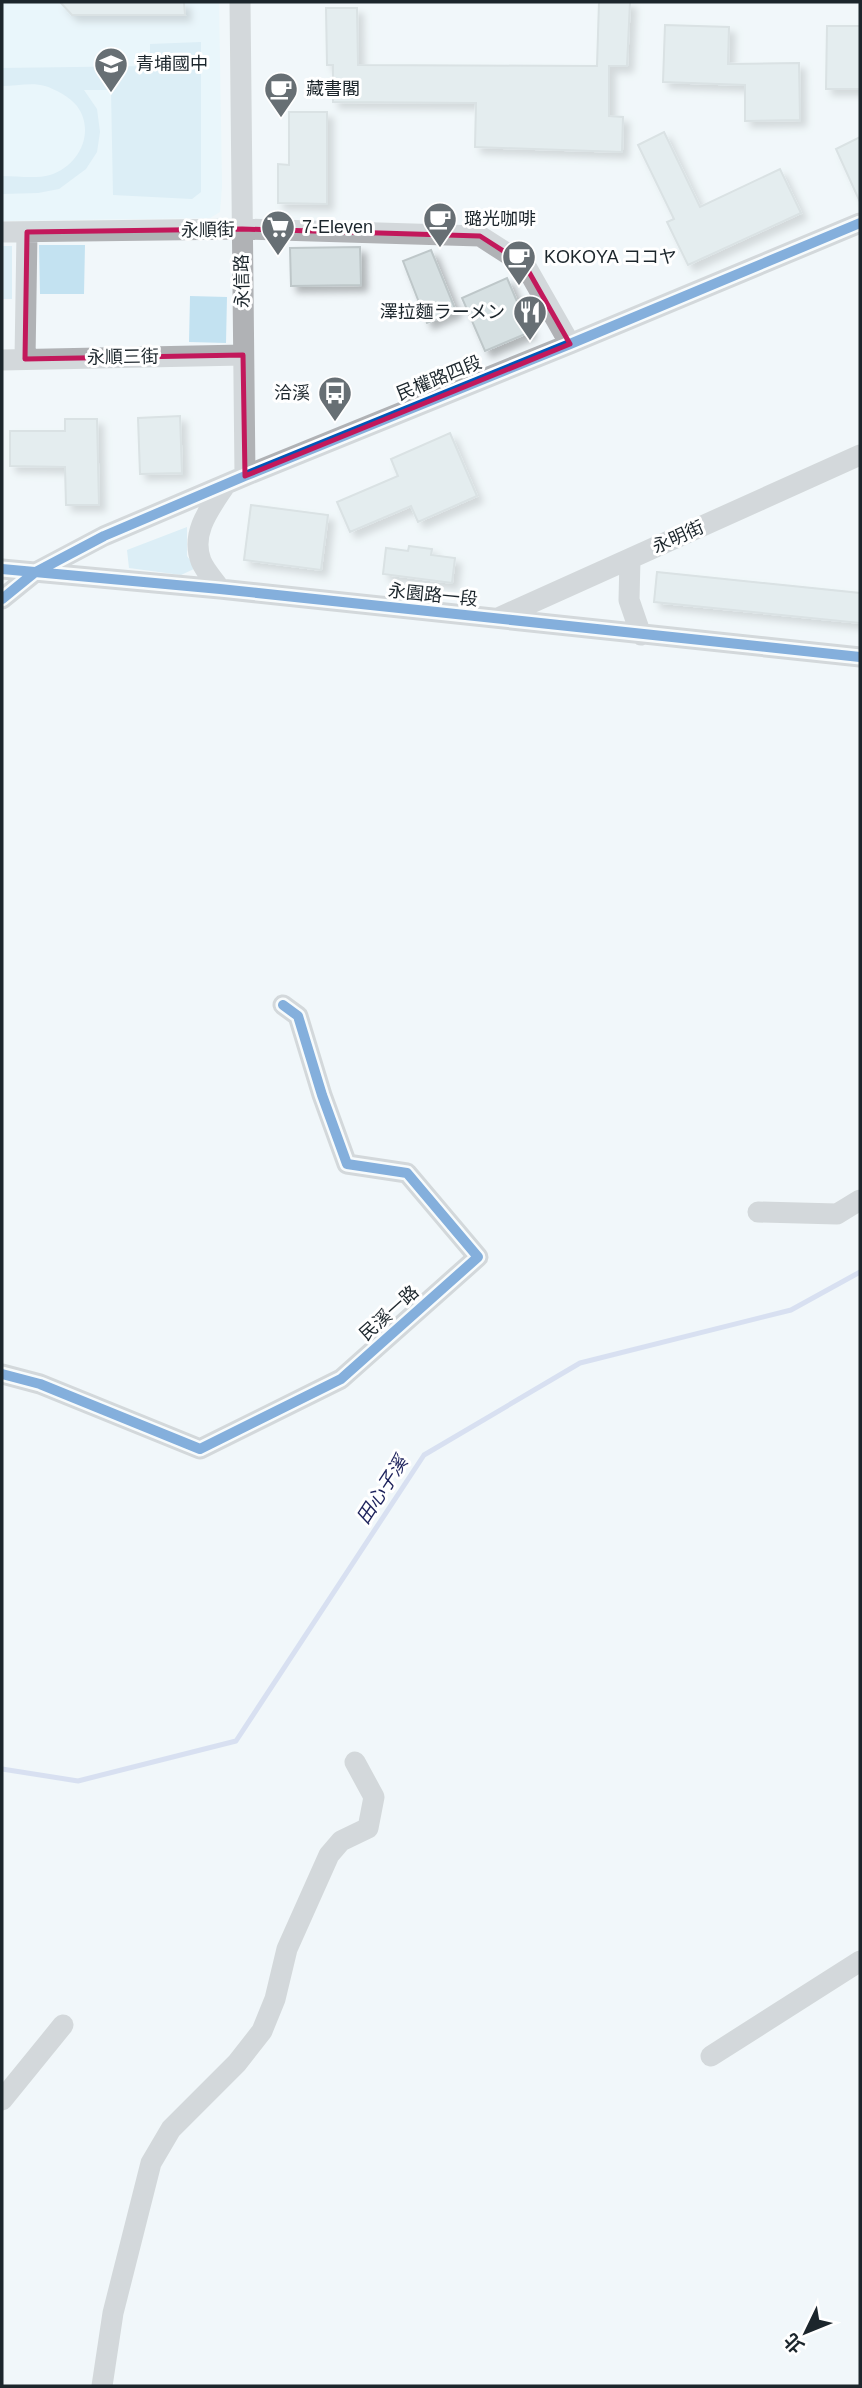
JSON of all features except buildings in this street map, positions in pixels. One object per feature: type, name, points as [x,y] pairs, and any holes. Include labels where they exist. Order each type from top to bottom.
[{"type":"street","name":"永信路","points":[[235,480],[243,355],[240,2]]},
{"type":"street","name":"民權路四段","points":[[2,599],[34,573],[104,536],[860,223]]},
{"type":"street","name":"永順街","points":[[2,232],[242,229],[480,236],[525,265],[570,344]]},
{"type":"street","points":[[25,359],[27,232]]},
{"type":"street","name":"永順三街","points":[[2,360],[243,355]]},
{"type":"street","name":"永明街","points":[[496,619],[860,455]]},
{"type":"street","points":[[220,589],[201,562],[197,541],[204,518],[235,480]]},
{"type":"street","points":[[630,559],[629,600],[640,635]]},
{"type":"street","name":"永園路一段","points":[[2,569],[220,589],[860,657]]},
{"type":"street","name":"民溪一路","points":[[2,1374],[40,1384],[200,1449],[341,1379],[478,1257],[407,1173],[347,1164],[298,1016],[283,1005]]},
{"type":"street","points":[[758,1212],[837,1214],[860,1200]]},
{"type":"street","points":[[102,2386],[113,2313],[151,2163],[171,2129],[237,2063],[262,2031],[275,1999],[287,1949],[329,1855],[341,1842],[368,1828],[374,1797],[355,1762]]},
{"type":"street","points":[[711,2056],[860,1961]]},
{"type":"street","points":[[2,2100],[63,2025]]},
{"type":"highlighted area","points":[[242,229],[480,236],[525,265],[570,344],[245,476],[243,355],[25,359],[27,232]]},
{"type":"shaded area","name":"青埔國中","points":[[2,2],[219,2],[222,186],[220,212],[210,218],[2,221]]},
{"type":"shaded area","points":[[201,42],[201,192],[192,199],[113,195],[111,90],[84,90],[97,109],[100,132],[97,152],[86,169],[59,189],[38,193],[2,194],[2,176],[45,176],[60,171],[69,164],[82,147],[85,126],[77,106],[58,91],[35,84],[2,86],[2,68],[150,66],[150,44]]},
{"type":"shaded area","points":[[39,245],[85,245],[84,294],[40,294]]},
{"type":"shaded area","points":[[2,246],[12,246],[12,299],[2,299]]},
{"type":"shaded area","points":[[190,296],[227,297],[226,343],[189,342]]},
{"type":"shaded area","points":[[187,527],[187,556],[196,568],[181,575],[129,568],[127,550]]},
{"type":"waterway","name":"田心子溪","points":[[2,1769],[78,1781],[236,1741],[424,1455],[580,1363],[791,1310],[860,1272]]},
{"type":"cycle path","points":[[2,599],[34,573],[104,536],[860,223]]},
{"type":"cycle path","points":[[2,569],[220,589],[860,657]]},
{"type":"cycle path","points":[[2,1374],[40,1384],[200,1449],[341,1379],[478,1257],[407,1173],[347,1164],[298,1016],[283,1005]]},
{"type":"place","name":"青埔國中","points":[[111,94]]},
{"type":"place","name":"藏書閣","points":[[281,119]]},
{"type":"place","name":"璐光咖啡","points":[[440,249]]},
{"type":"place","name":"7-Eleven","points":[[278,257]]},
{"type":"place","name":"KOKOYA ココヤ","points":[[519,287]]},
{"type":"place","name":"澤拉麵ラーメン","points":[[530,342]]},
{"type":"place","name":"洽溪","points":[[335,423]]}]
